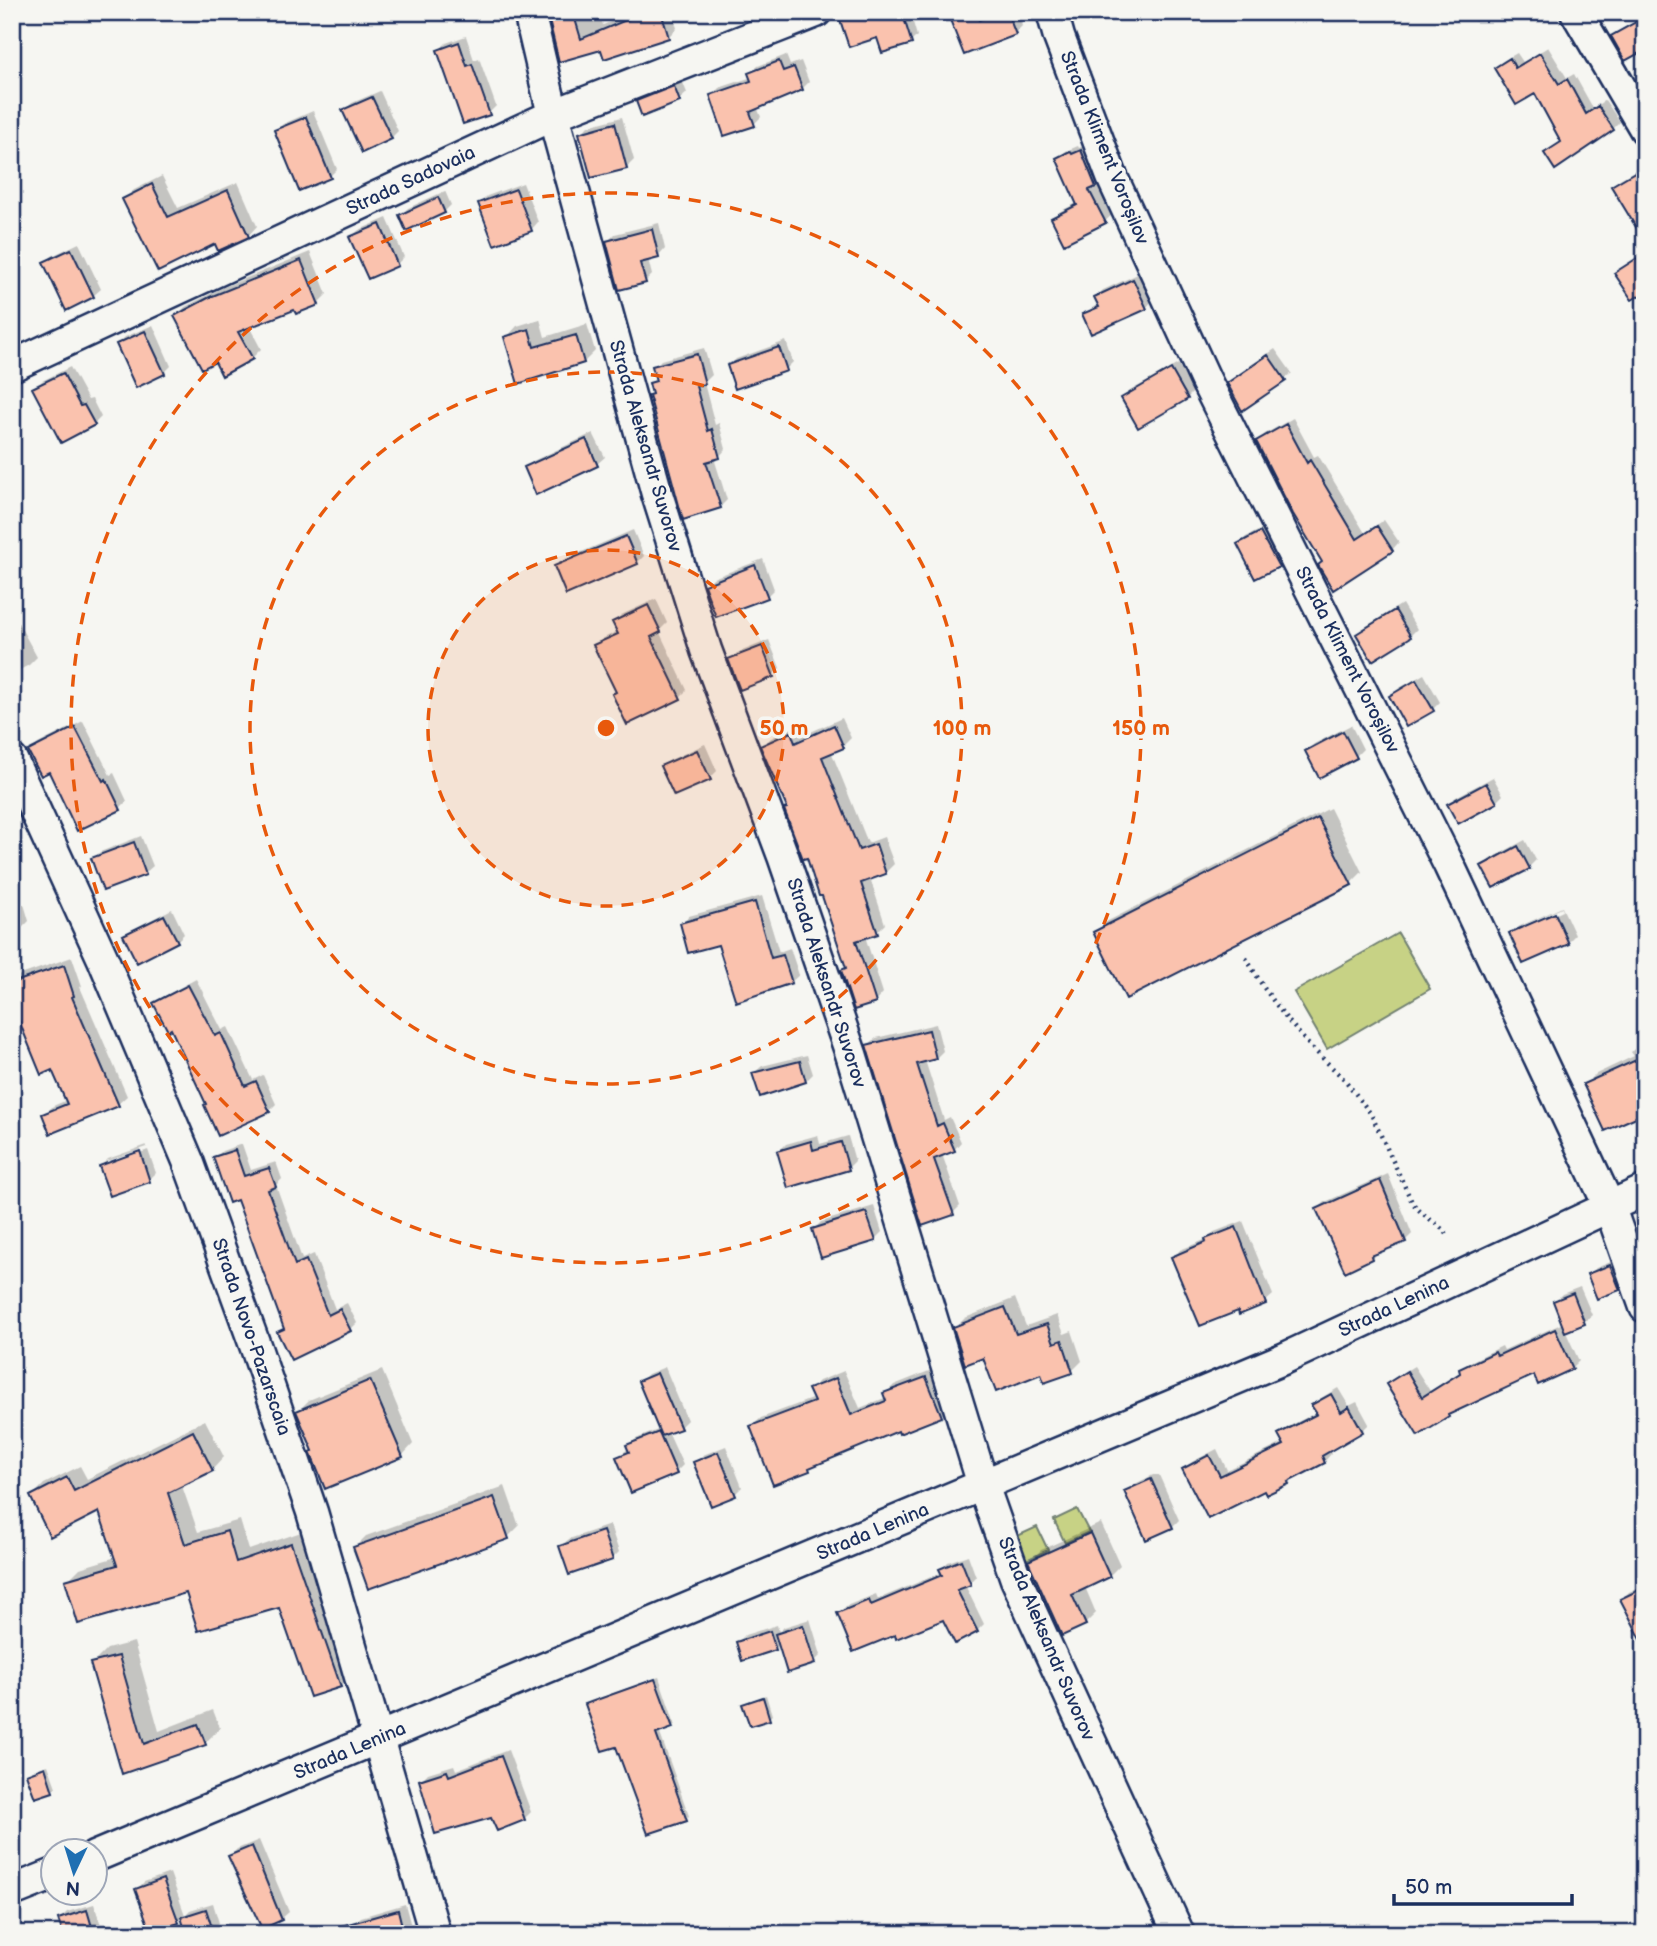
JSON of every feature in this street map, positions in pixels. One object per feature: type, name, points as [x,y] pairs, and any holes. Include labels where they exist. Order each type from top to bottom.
[{"type":"street","name":"Strada Aleksandr Suvorov","points":[[529,12],[553,115],[657,494],[706,650],[783,856],[851,1054],[983,1485],[1016,1579],[1179,1934]]},
{"type":"street","name":"Strada Sadovaia","points":[[12,366],[553,115],[816,12]]},
{"type":"street","name":"Strada Kliment Voroșilov","points":[[1052,12],[1112,177],[1206,382],[1449,865],[1609,1208],[1645,1307]]},
{"type":"street","points":[[1576,12],[1645,129]]},
{"type":"street","name":"Strada Novo-Pazarscaia","points":[[12,760],[103,959],[188,1161],[256,1348],[312,1512],[435,1934]]},
{"type":"street","name":"Strada Lenina","points":[[108,1851],[1283,1359],[1645,1190]]},
{"type":"street","points":[[12,1891],[38,1881]]},
{"type":"path","points":[[1246,958],[1286,1018],[1345,1080],[1371,1114],[1412,1202],[1421,1214],[1437,1223],[1448,1235]]},
{"type":"green space","points":[[1398,933],[1430,989],[1327,1049],[1294,992]]},
{"type":"green space","points":[[1077,1509],[1089,1532],[1065,1543],[1054,1520]]},
{"type":"green space","points":[[1037,1527],[1048,1550],[1024,1561],[1013,1538]]},
{"type":"building","points":[[547,12],[573,12],[581,39],[645,12],[661,12],[669,38],[604,59],[601,50],[559,62]]},
{"type":"building","points":[[863,12],[902,12],[912,44],[882,53],[877,38],[849,47],[840,20]]},
{"type":"building","points":[[947,12],[976,12],[979,20],[1007,12],[1016,35],[964,55]]},
{"type":"building","points":[[1645,17],[1645,50],[1625,61],[1611,36]]},
{"type":"building","points":[[459,42],[467,66],[472,64],[490,115],[463,124],[437,50]]},
{"type":"building","points":[[1540,53],[1559,84],[1567,79],[1586,114],[1598,106],[1614,130],[1555,170],[1544,153],[1561,142],[1535,94],[1516,105],[1494,68],[1510,58],[1515,68]]},
{"type":"building","points":[[779,61],[783,71],[794,67],[803,90],[750,112],[755,126],[724,136],[710,95],[751,81],[748,73]]},
{"type":"building","points":[[674,86],[680,102],[642,117],[636,101]]},
{"type":"building","points":[[372,97],[392,139],[362,153],[342,110]]},
{"type":"building","points":[[306,117],[331,178],[299,191],[274,130]]},
{"type":"building","points":[[615,123],[627,169],[591,178],[579,133]]},
{"type":"building","points":[[1081,150],[1096,187],[1089,190],[1106,223],[1064,244],[1051,218],[1077,205],[1056,158],[1070,151],[1072,154]]},
{"type":"building","points":[[1645,166],[1645,242],[1611,186]]},
{"type":"building","points":[[152,184],[168,217],[228,190],[249,237],[218,251],[215,244],[158,272],[122,199]]},
{"type":"building","points":[[516,189],[532,231],[494,245],[478,203]]},
{"type":"building","points":[[438,197],[445,213],[406,231],[399,215]]},
{"type":"building","points":[[380,224],[398,266],[368,279],[349,237]]},
{"type":"building","points":[[652,229],[659,258],[640,263],[646,283],[619,290],[606,241]]},
{"type":"building","points":[[71,249],[94,297],[66,311],[43,262]]},
{"type":"building","points":[[1645,253],[1645,292],[1632,300],[1614,273]]},
{"type":"building","points":[[301,260],[319,305],[296,314],[294,310],[238,332],[253,359],[222,376],[215,362],[202,369],[174,316],[210,297]]},
{"type":"building","points":[[1133,279],[1147,309],[1091,334],[1082,314],[1099,307],[1094,297]]},
{"type":"building","points":[[529,329],[534,347],[576,335],[584,363],[518,384],[504,337]]},
{"type":"building","points":[[145,331],[165,374],[136,388],[116,344]]},
{"type":"building","points":[[779,347],[787,371],[735,389],[727,365]]},
{"type":"building","points":[[697,354],[705,384],[696,386],[708,431],[712,429],[720,458],[706,462],[721,508],[683,520],[649,395],[652,394],[649,383],[656,381],[652,366]]},
{"type":"building","points":[[1268,355],[1286,381],[1242,411],[1227,383]]},
{"type":"building","points":[[1171,369],[1188,399],[1138,428],[1121,398]]},
{"type":"building","points":[[63,373],[80,406],[84,405],[95,425],[61,443],[32,388]]},
{"type":"building","points":[[1286,424],[1307,463],[1310,460],[1357,539],[1377,526],[1393,551],[1333,590],[1318,565],[1322,562],[1293,514],[1256,441]]},
{"type":"building","points":[[586,439],[598,466],[536,495],[524,467]]},
{"type":"building","points":[[1260,532],[1279,567],[1255,579],[1237,544]]},
{"type":"building","points":[[626,536],[638,564],[566,595],[554,566]]},
{"type":"building","points":[[755,565],[768,598],[716,617],[704,585]]},
{"type":"building","points":[[648,605],[661,632],[651,637],[681,699],[627,725],[612,694],[616,692],[593,645],[618,634],[612,622]]},
{"type":"building","points":[[1395,610],[1411,637],[1372,661],[1356,634]]},
{"type":"building","points":[[762,646],[774,677],[740,690],[728,659]]},
{"type":"building","points":[[1416,680],[1434,711],[1406,727],[1389,696]]},
{"type":"building","points":[[834,725],[844,748],[822,757],[859,850],[876,844],[886,874],[861,883],[878,934],[856,941],[876,1003],[854,1010],[841,970],[846,968],[822,896],[819,896],[807,858],[803,859],[784,809],[787,808],[760,746],[791,732],[795,743]]},
{"type":"building","points":[[75,727],[121,810],[77,831],[49,772],[41,776],[28,751]]},
{"type":"building","points":[[1343,731],[1357,758],[1319,778],[1305,751]]},
{"type":"building","points":[[697,750],[711,780],[674,796],[660,766]]},
{"type":"building","points":[[1486,783],[1497,803],[1458,824],[1447,804]]},
{"type":"building","points":[[1318,818],[1352,885],[1126,999],[1093,932]]},
{"type":"building","points":[[134,842],[146,875],[103,891],[91,858]]},
{"type":"building","points":[[1518,846],[1530,869],[1493,888],[1481,866]]},
{"type":"building","points":[[755,902],[771,958],[783,955],[792,983],[736,1002],[718,945],[688,953],[680,923]]},
{"type":"building","points":[[1555,913],[1569,944],[1523,964],[1509,933]]},
{"type":"building","points":[[164,915],[178,942],[137,963],[123,935]]},
{"type":"building","points":[[64,965],[74,996],[72,997],[119,1106],[50,1134],[42,1114],[67,1104],[52,1070],[41,1075],[17,1016],[12,1018],[12,983]]},
{"type":"building","points":[[188,985],[215,1036],[221,1033],[245,1086],[256,1081],[270,1112],[218,1136],[171,1029],[168,1031],[153,1003]]},
{"type":"building","points":[[929,1030],[936,1059],[917,1064],[937,1126],[943,1123],[955,1151],[934,1159],[954,1215],[922,1226],[866,1045]]},
{"type":"building","points":[[1645,1056],[1645,1113],[1605,1131],[1583,1084]]},
{"type":"building","points":[[800,1061],[806,1082],[760,1097],[752,1073]]},
{"type":"building","points":[[811,1141],[813,1150],[841,1142],[849,1170],[788,1188],[777,1151]]},
{"type":"building","points":[[235,1150],[244,1176],[269,1168],[276,1187],[268,1190],[295,1265],[306,1260],[328,1315],[340,1309],[351,1331],[291,1360],[277,1332],[284,1329],[237,1200],[229,1203],[213,1157]]},
{"type":"building","points":[[140,1151],[150,1182],[110,1196],[99,1166]]},
{"type":"building","points":[[1380,1180],[1406,1242],[1371,1256],[1372,1259],[1345,1272],[1316,1209]]},
{"type":"building","points":[[866,1212],[876,1241],[821,1258],[812,1229]]},
{"type":"building","points":[[1236,1227],[1266,1304],[1239,1315],[1238,1311],[1200,1326],[1171,1257]]},
{"type":"building","points":[[1610,1265],[1620,1290],[1597,1299],[1587,1274]]},
{"type":"building","points":[[1573,1293],[1585,1324],[1565,1332],[1553,1301]]},
{"type":"building","points":[[1005,1307],[1016,1334],[1047,1324],[1054,1343],[1062,1340],[1073,1373],[1044,1383],[1041,1374],[996,1392],[983,1358],[965,1365],[953,1327]]},
{"type":"building","points":[[1555,1329],[1573,1369],[1538,1385],[1534,1375],[1448,1415],[1449,1417],[1418,1436],[1386,1384],[1407,1371],[1422,1397],[1460,1373],[1459,1369],[1495,1352],[1497,1356]]},
{"type":"building","points":[[657,1373],[681,1429],[661,1436],[638,1381]]},
{"type":"building","points":[[926,1377],[942,1417],[899,1434],[898,1431],[773,1485],[750,1426],[814,1402],[808,1389],[836,1378],[851,1415],[886,1401],[883,1393]]},
{"type":"building","points":[[370,1380],[403,1457],[325,1489],[296,1411]]},
{"type":"building","points":[[1331,1394],[1341,1412],[1349,1407],[1363,1432],[1322,1456],[1325,1463],[1288,1482],[1289,1484],[1266,1495],[1264,1491],[1208,1519],[1182,1469],[1209,1455],[1220,1476],[1284,1445],[1278,1434],[1317,1414],[1311,1405]]},
{"type":"building","points":[[193,1431],[213,1471],[168,1493],[185,1544],[227,1531],[236,1562],[291,1543],[341,1687],[310,1697],[279,1608],[198,1631],[186,1593],[78,1624],[65,1580],[117,1565],[99,1512],[50,1537],[30,1496],[67,1477],[74,1491]]},
{"type":"building","points":[[659,1432],[677,1474],[631,1493],[616,1457],[629,1452],[626,1445]]},
{"type":"building","points":[[718,1452],[736,1496],[711,1506],[693,1462]]},
{"type":"building","points":[[1151,1479],[1173,1528],[1146,1540],[1124,1491]]},
{"type":"building","points":[[494,1497],[509,1539],[368,1589],[353,1547]]},
{"type":"building","points":[[603,1531],[613,1560],[569,1575],[559,1546]]},
{"type":"building","points":[[1090,1533],[1110,1577],[1072,1595],[1086,1625],[1062,1636],[1028,1561]]},
{"type":"building","points":[[961,1560],[971,1585],[957,1590],[978,1632],[955,1644],[943,1620],[896,1639],[895,1635],[853,1652],[837,1613],[869,1600],[871,1605],[942,1575],[939,1569]]},
{"type":"building","points":[[1645,1587],[1645,1647],[1620,1599]]},
{"type":"building","points":[[803,1625],[815,1664],[787,1673],[775,1634]]},
{"type":"building","points":[[770,1631],[776,1650],[742,1661],[736,1642]]},
{"type":"building","points":[[119,1656],[144,1744],[198,1724],[206,1745],[122,1774],[90,1663]]},
{"type":"building","points":[[655,1679],[673,1728],[656,1734],[687,1821],[648,1834],[616,1747],[602,1751],[585,1704]]},
{"type":"building","points":[[763,1697],[770,1720],[750,1726],[742,1704]]},
{"type":"building","points":[[501,1756],[525,1820],[497,1831],[491,1818],[435,1834],[419,1780],[447,1771],[449,1776]]},
{"type":"building","points":[[45,1767],[53,1792],[35,1798],[26,1774]]},
{"type":"building","points":[[252,1846],[282,1920],[262,1929],[228,1856]]},
{"type":"building","points":[[163,1879],[179,1923],[151,1933],[135,1889]]},
{"type":"building","points":[[206,1909],[214,1934],[186,1934],[181,1917]]},
{"type":"building","points":[[87,1910],[94,1934],[63,1934],[58,1919]]},
{"type":"building","points":[[398,1910],[404,1934],[335,1934],[334,1928]]}]
